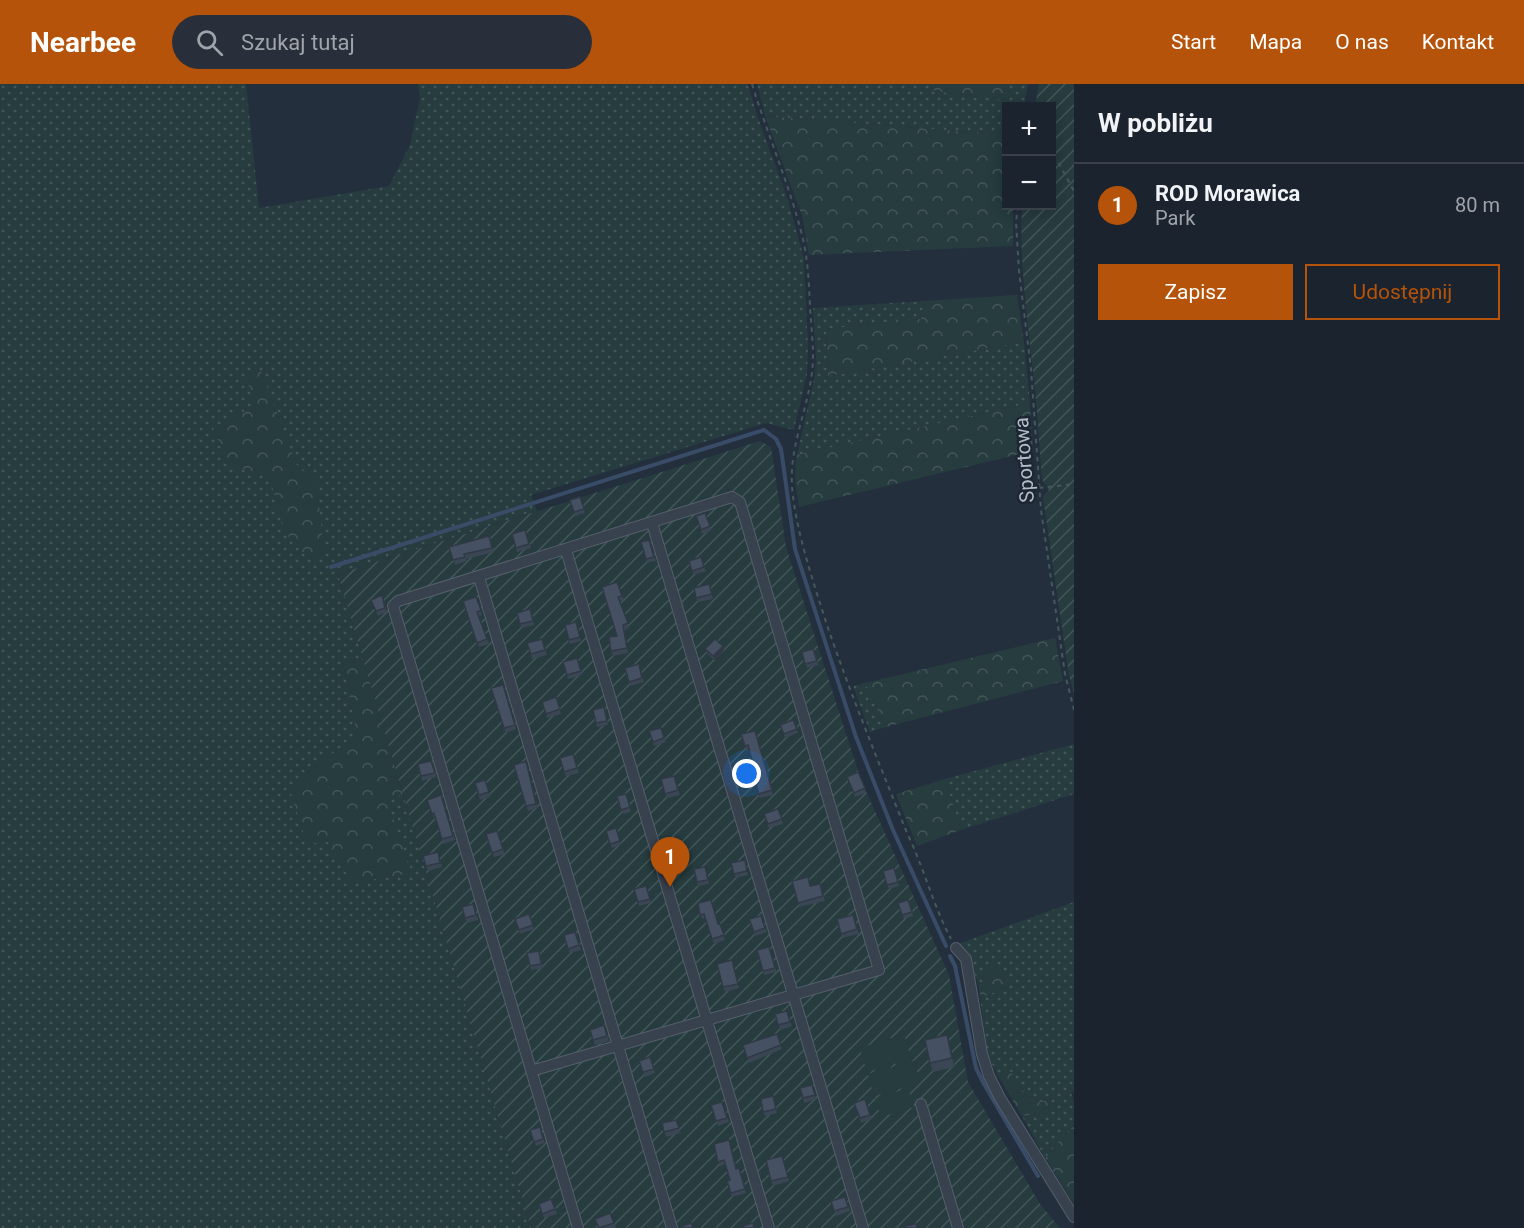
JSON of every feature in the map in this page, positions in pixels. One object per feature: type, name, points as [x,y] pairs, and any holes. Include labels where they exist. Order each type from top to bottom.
[{"type":"street","points":[[531,1071],[793,993],[879,970],[740,502],[732,497],[398,601],[393,606],[531,1071],[578,1228]]},
{"type":"street","points":[[652,523],[863,1228]]},
{"type":"street","points":[[566,550],[769,1228]]},
{"type":"street","points":[[480,577],[672,1228]]},
{"type":"street","points":[[956,948],[966,959],[982,1054],[989,1076],[1000,1098],[1074,1217]]},
{"type":"street","points":[[921,1104],[958,1228]]},
{"type":"path","points":[[752,84],[764,125],[790,193],[804,241],[808,270],[813,358],[805,408],[792,458],[792,486],[802,541],[816,592],[839,659],[920,861],[939,916],[956,948]]},
{"type":"path","points":[[1056,159],[1074,191]]},
{"type":"path","name":"Sportowa","points":[[1018,210],[1019,271],[1031,369],[1039,488],[1065,674],[1074,710]]},
{"type":"path","points":[[1039,488],[1074,484]]},
{"type":"green space","points":[[0,84],[246,84],[259,208],[389,186],[410,145],[420,98],[418,84],[748,84],[787,197],[804,258],[807,374],[794,430],[766,423],[531,495],[537,511],[338,574],[363,658],[343,664],[357,735],[306,774],[387,799],[403,794],[531,1228],[0,1228]]},
{"type":"green space","points":[[757,84],[930,84],[934,91],[1004,100],[1008,84],[1028,84],[1025,102],[1002,102],[1002,132],[998,134],[765,116]]},
{"type":"green space","points":[[930,84],[1008,84],[1004,100],[934,91]]},
{"type":"green space","points":[[1039,84],[1074,84],[1074,693],[1069,676],[1043,497],[1049,491],[1042,479],[1023,272],[1022,210],[1056,210],[1056,102],[1036,102]]},
{"type":"green space","points":[[765,116],[998,134],[1002,132],[1002,210],[1013,210],[1013,246],[809,255],[802,216]]},
{"type":"green space","points":[[1017,295],[1024,342],[828,376],[826,329],[921,319],[924,301]]},
{"type":"green space","points":[[924,301],[921,319],[826,329],[828,376],[1024,342],[1030,403],[797,455],[814,379],[816,357],[813,308]]},
{"type":"green space","points":[[261,371],[297,465],[317,479],[324,555],[307,557],[284,532],[270,478],[229,464],[213,429],[253,406],[247,378]]},
{"type":"green space","points":[[1030,403],[1033,451],[799,507],[795,482],[796,455]]},
{"type":"green space","points":[[760,441],[771,447],[786,547],[861,780],[949,975],[968,1082],[1040,1204],[1060,1228],[531,1228],[338,574]]},
{"type":"green space","points":[[1055,638],[1063,681],[886,727],[865,683]]},
{"type":"green space","points":[[363,658],[403,794],[387,800],[412,873],[352,883],[328,842],[307,844],[291,794],[306,774],[357,735],[343,664]]},
{"type":"green space","points":[[865,683],[886,727],[870,732],[853,686]]},
{"type":"green space","points":[[1074,744],[1074,794],[961,830],[945,779]]},
{"type":"green space","points":[[945,779],[961,830],[917,846],[896,794]]},
{"type":"green space","points":[[1074,902],[1074,1092],[1071,1093],[1074,1102],[1074,1125],[1045,1158],[1022,1116],[1049,1113],[1048,1100],[1032,1104],[1008,1068],[998,1076],[988,1056],[980,998],[1008,987],[992,964],[979,988],[969,955],[958,944]]},
{"type":"green space","points":[[992,963],[1004,971],[1008,987],[980,998],[979,988]]},
{"type":"green space","points":[[904,1034],[911,1059],[867,1072],[860,1048]]},
{"type":"green space","points":[[914,1061],[920,1083],[874,1096],[868,1074]]},
{"type":"green space","points":[[1008,1068],[1032,1104],[1048,1100],[1049,1113],[1022,1116],[998,1076]]},
{"type":"green space","points":[[908,1088],[914,1107],[881,1117],[875,1099]]},
{"type":"green space","points":[[1074,1125],[1074,1204],[1045,1158]]},
{"type":"building","points":[[580,497],[584,509],[574,512],[570,500]]},
{"type":"building","points":[[705,513],[710,526],[701,530],[696,516]]},
{"type":"building","points":[[525,530],[529,544],[516,548],[512,534]]},
{"type":"building","points":[[489,536],[492,548],[464,554],[465,557],[453,560],[449,547]]},
{"type":"building","points":[[649,540],[654,557],[646,559],[641,542]]},
{"type":"building","points":[[701,557],[704,567],[692,571],[689,561]]},
{"type":"building","points":[[617,582],[622,596],[618,597],[628,623],[623,625],[627,648],[611,651],[609,637],[617,636],[602,587]]},
{"type":"building","points":[[709,584],[712,594],[696,598],[694,588]]},
{"type":"building","points":[[382,595],[385,608],[376,611],[371,600]]},
{"type":"building","points":[[476,597],[481,610],[477,612],[487,639],[477,643],[463,601]]},
{"type":"building","points":[[530,609],[533,621],[520,624],[517,613]]},
{"type":"building","points":[[576,622],[580,637],[569,640],[565,625]]},
{"type":"building","points":[[542,639],[545,650],[531,654],[527,643]]},
{"type":"building","points":[[715,639],[723,646],[713,656],[705,649]]},
{"type":"building","points":[[813,649],[817,661],[805,664],[802,652]]},
{"type":"building","points":[[577,658],[581,671],[567,675],[563,662]]},
{"type":"building","points":[[639,664],[642,678],[629,682],[625,668]]},
{"type":"building","points":[[503,685],[515,725],[504,728],[491,688]]},
{"type":"building","points":[[556,697],[560,709],[546,714],[542,702]]},
{"type":"building","points":[[604,707],[607,721],[596,723],[593,710]]},
{"type":"building","points":[[793,720],[797,729],[784,734],[780,725]]},
{"type":"building","points":[[661,728],[664,738],[653,742],[649,731]]},
{"type":"building","points":[[755,731],[772,790],[759,794],[748,745],[745,746],[741,734]]},
{"type":"building","points":[[573,754],[577,768],[564,772],[560,758]]},
{"type":"building","points":[[431,761],[435,773],[421,776],[418,764]]},
{"type":"building","points":[[526,761],[536,804],[526,806],[514,765]]},
{"type":"building","points":[[858,772],[865,788],[854,793],[847,777]]},
{"type":"building","points":[[674,776],[678,790],[665,794],[661,779]]},
{"type":"building","points":[[485,780],[489,792],[479,795],[475,783]]},
{"type":"building","points":[[626,794],[630,807],[621,810],[617,796]]},
{"type":"building","points":[[441,795],[453,836],[442,839],[434,813],[432,814],[427,800]]},
{"type":"building","points":[[778,809],[782,819],[768,824],[764,814]]},
{"type":"building","points":[[616,828],[620,841],[610,844],[606,831]]},
{"type":"building","points":[[497,831],[503,849],[492,853],[486,834]]},
{"type":"building","points":[[438,852],[440,863],[426,866],[423,856]]},
{"type":"building","points":[[745,860],[747,871],[734,874],[731,863]]},
{"type":"building","points":[[705,867],[708,880],[697,882],[694,869]]},
{"type":"building","points":[[894,868],[898,882],[887,885],[883,871]]},
{"type":"building","points":[[808,877],[810,886],[820,884],[823,896],[798,903],[792,881]]},
{"type":"building","points":[[646,886],[650,899],[638,902],[634,889]]},
{"type":"building","points":[[711,900],[724,935],[712,939],[704,914],[700,915],[698,903]]},
{"type":"building","points":[[908,900],[912,912],[902,915],[898,903]]},
{"type":"building","points":[[473,904],[476,915],[465,918],[462,907]]},
{"type":"building","points":[[529,914],[533,925],[519,930],[515,919]]},
{"type":"building","points":[[853,915],[857,929],[841,934],[837,919]]},
{"type":"building","points":[[761,916],[765,928],[754,932],[749,919]]},
{"type":"building","points":[[575,932],[579,945],[568,949],[564,935]]},
{"type":"building","points":[[769,947],[775,968],[763,971],[757,950]]},
{"type":"building","points":[[539,951],[541,964],[530,966],[527,953]]},
{"type":"building","points":[[732,960],[738,984],[723,987],[717,964]]},
{"type":"building","points":[[787,1011],[790,1022],[778,1025],[775,1014]]},
{"type":"building","points":[[604,1025],[607,1036],[593,1040],[590,1030]]},
{"type":"building","points":[[777,1034],[781,1045],[747,1058],[743,1045]]},
{"type":"building","points":[[947,1035],[952,1058],[930,1063],[925,1040]]},
{"type":"building","points":[[650,1057],[654,1069],[643,1072],[639,1061]]},
{"type":"building","points":[[812,1085],[815,1095],[803,1098],[800,1088]]},
{"type":"building","points":[[773,1096],[776,1109],[763,1112],[761,1099]]},
{"type":"building","points":[[865,1099],[870,1115],[860,1118],[854,1103]]},
{"type":"building","points":[[722,1102],[727,1118],[716,1121],[711,1105]]},
{"type":"building","points":[[676,1120],[679,1128],[664,1132],[662,1123]]},
{"type":"building","points":[[540,1127],[543,1139],[534,1142],[530,1130]]},
{"type":"building","points":[[729,1140],[736,1169],[739,1168],[745,1189],[731,1193],[724,1160],[718,1162],[714,1144]]},
{"type":"building","points":[[782,1156],[788,1177],[771,1181],[766,1160]]},
{"type":"building","points":[[845,1197],[848,1207],[834,1211],[831,1201]]},
{"type":"building","points":[[551,1199],[555,1209],[542,1214],[539,1204]]},
{"type":"building","points":[[610,1213],[614,1223],[599,1228],[595,1219]]},
{"type":"building","points":[[691,1223],[693,1228],[680,1227]]},
{"type":"building","points":[[753,1223],[754,1228],[743,1226]]},
{"type":"building","points":[[916,1224],[917,1228],[906,1228],[906,1226]]},
{"type":"waterway","points":[[331,567],[764,430],[776,439],[781,449],[795,549],[856,737],[893,830],[946,946]]},
{"type":"waterway","points":[[950,956],[955,966],[976,1068],[1038,1176]]},
{"type":"place","name":"ROD Morawica","points":[[670,887]]}]
